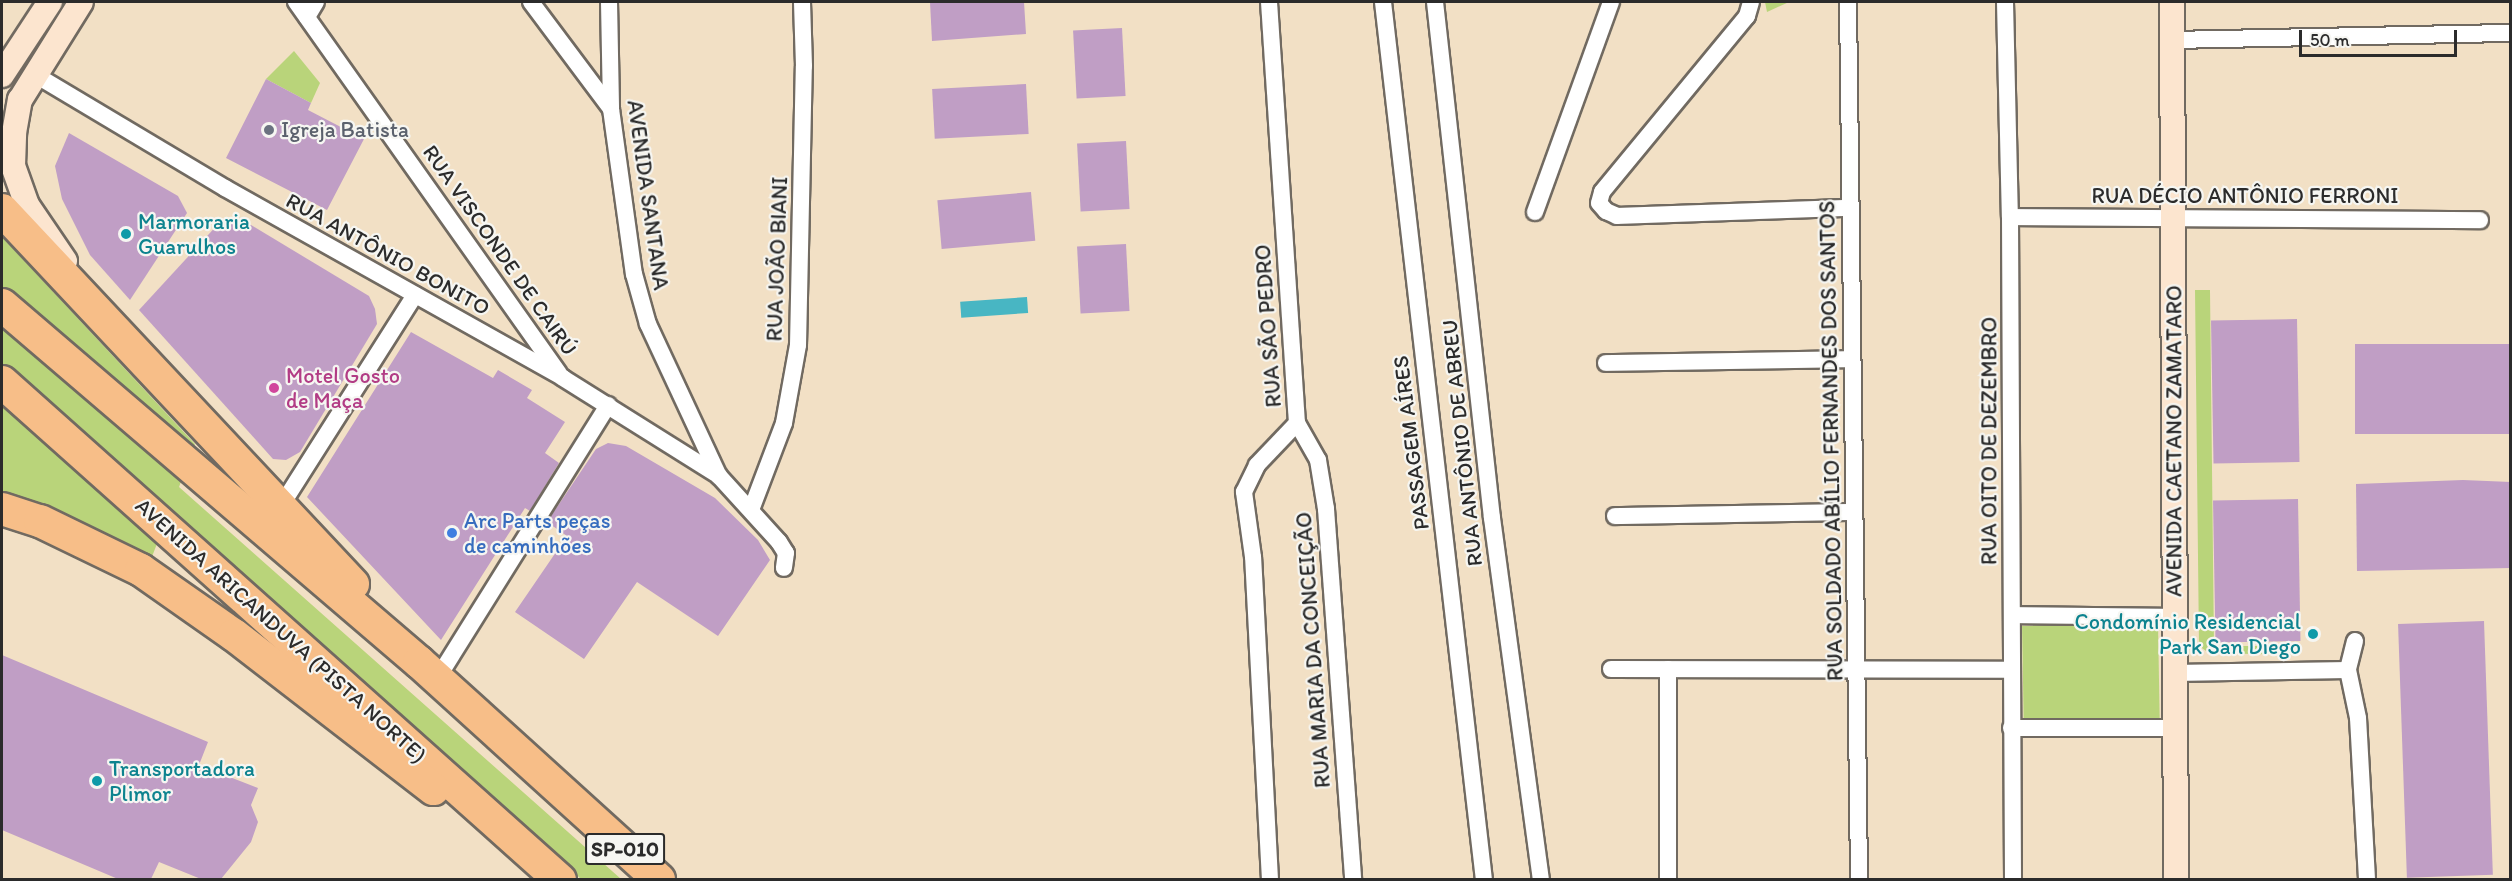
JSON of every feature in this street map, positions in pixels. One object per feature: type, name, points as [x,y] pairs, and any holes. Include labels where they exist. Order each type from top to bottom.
[{"type":"highway","points":[[2,210],[79,297],[281,506],[379,613],[428,671]]},
{"type":"highway","points":[[2,305],[428,671]]},
{"type":"highway","name":"AVENIDA ARICANDUVA (PISTA NORTE)","points":[[2,382],[554,874]]},
{"type":"highway","points":[[2,509],[40,521],[141,570],[234,635],[436,791],[493,820]]},
{"type":"highway","name":"SP-010","points":[[428,671],[658,879]]},
{"type":"main road","points":[[2,75],[50,2]]},
{"type":"main road","points":[[79,297],[67,264],[27,205],[13,166],[14,133],[20,100],[34,74],[81,2]]},
{"type":"main road","name":"AVENIDA CAETANO ZAMATARO","points":[[2172,2],[2173,728],[2176,879]]},
{"type":"street","name":"RUA VISCONDE DE CAIRÚ","points":[[296,2],[563,378]]},
{"type":"street","points":[[307,17],[316,2]]},
{"type":"street","points":[[531,2],[611,109]]},
{"type":"street","name":"AVENIDA SANTANA","points":[[609,2],[611,109],[641,300],[665,368],[718,476],[751,510],[786,553],[784,568]]},
{"type":"street","name":"RUA JOÃO BIANI","points":[[751,510],[783,423],[798,345],[802,2]]},
{"type":"street","name":"RUA SÃO PEDRO","points":[[1269,2],[1296,423],[1257,465],[1244,492],[1253,557],[1270,879]]},
{"type":"street","name":"PASSAGEM AÍRES","points":[[1383,2],[1484,879]]},
{"type":"street","name":"RUA ANTÔNIO DE ABREU","points":[[1435,2],[1492,518],[1541,879]]},
{"type":"street","points":[[1535,212],[1611,2]]},
{"type":"street","points":[[1750,2],[1747,16],[1602,192],[1599,203],[1606,212],[1617,216],[1850,208]]},
{"type":"street","name":"RUA SOLDADO ABÍLIO FERNANDES DOS SANTOS","points":[[1848,2],[1859,879]]},
{"type":"street","name":"RUA OITO DE DEZEMBRO","points":[[2005,2],[2010,217],[2013,615],[2010,670],[2013,879]]},
{"type":"street","points":[[2172,40],[2511,33]]},
{"type":"street","name":"RUA ANTÔNIO BONITO","points":[[34,74],[563,378],[718,476]]},
{"type":"street","name":"RUA DÉCIO ANTÔNIO FERRONI","points":[[2010,217],[2480,220]]},
{"type":"street","points":[[281,506],[415,295]]},
{"type":"street","points":[[1606,363],[1852,359]]},
{"type":"street","points":[[428,671],[608,405]]},
{"type":"street","name":"RUA MARIA DA CONCEIÇÃO","points":[[1296,423],[1318,460],[1326,509],[1353,879]]},
{"type":"street","points":[[1616,516],[1854,512]]},
{"type":"street","points":[[2013,615],[2174,617]]},
{"type":"street","points":[[2355,641],[2348,670],[2358,718],[2367,879]]},
{"type":"street","points":[[1611,669],[2010,670]]},
{"type":"street","points":[[1668,669],[1668,879]]},
{"type":"street","points":[[2174,673],[2348,670]]},
{"type":"street","points":[[2011,728],[2173,728]]},
{"type":"green space","points":[[1765,2],[1789,2],[1767,12]]},
{"type":"green space","points":[[294,51],[320,83],[311,103],[266,79]]},
{"type":"green space","points":[[2,237],[195,444],[179,487],[621,879],[581,879],[377,693],[169,512],[150,562],[2,499]]},
{"type":"green space","points":[[2195,290],[2210,290],[2214,646],[2295,646],[2294,655],[2209,653],[2199,646]]},
{"type":"green space","points":[[2158,623],[2160,719],[2024,721],[2022,625]]},
{"type":"water","points":[[1027,297],[1028,313],[961,318],[960,302]]},
{"type":"building","points":[[930,2],[1024,2],[1026,34],[932,41]]},
{"type":"building","points":[[1122,28],[1126,96],[1077,98],[1073,31]]},
{"type":"building","points":[[266,79],[311,103],[308,110],[364,139],[327,210],[226,158]]},
{"type":"building","points":[[1026,84],[1029,134],[935,139],[932,89]]},
{"type":"building","name":"Marmoraria Guarulhos","points":[[69,133],[178,196],[187,213],[130,300],[90,255],[62,199],[55,166]]},
{"type":"building","points":[[1126,141],[1130,209],[1081,211],[1077,144]]},
{"type":"building","points":[[1031,192],[1035,241],[942,249],[937,200]]},
{"type":"building","name":"Motel Gosto de Maça","points":[[220,222],[251,225],[369,296],[375,309],[377,324],[300,452],[286,460],[273,459],[139,310]]},
{"type":"building","points":[[1126,244],[1130,311],[1081,313],[1077,247]]},
{"type":"building","points":[[2297,319],[2299,462],[2214,463],[2211,321]]},
{"type":"building","points":[[411,332],[493,378],[498,370],[532,390],[527,398],[565,422],[545,453],[559,463],[530,511],[525,508],[441,640],[307,497]]},
{"type":"building","points":[[2355,344],[2510,344],[2510,434],[2355,434]]},
{"type":"building","points":[[608,443],[626,446],[715,498],[758,540],[770,560],[718,636],[637,582],[584,659],[515,612],[567,536],[547,522],[596,449]]},
{"type":"building","points":[[2463,480],[2511,482],[2511,568],[2357,571],[2356,484]]},
{"type":"building","points":[[2298,499],[2300,641],[2215,642],[2213,500]]},
{"type":"building","points":[[2484,621],[2493,875],[2407,878],[2398,624]]},
{"type":"building","points":[[2,655],[208,742],[199,765],[258,788],[251,805],[258,822],[251,842],[221,879],[201,879],[159,862],[151,879],[118,879],[2,830]]},
{"type":"place","name":"Igreja Batista","points":[[269,130]]},
{"type":"place","name":"Marmoraria Guarulhos","points":[[126,234]]},
{"type":"place","name":"Motel Gosto de Maça","points":[[274,388]]},
{"type":"place","name":"Arc Parts peças de caminhões","points":[[452,533]]},
{"type":"place","name":"Condomínio Residencial Park San Diego","points":[[2313,634]]},
{"type":"place","name":"Transportadora Plimor","points":[[97,781]]}]
